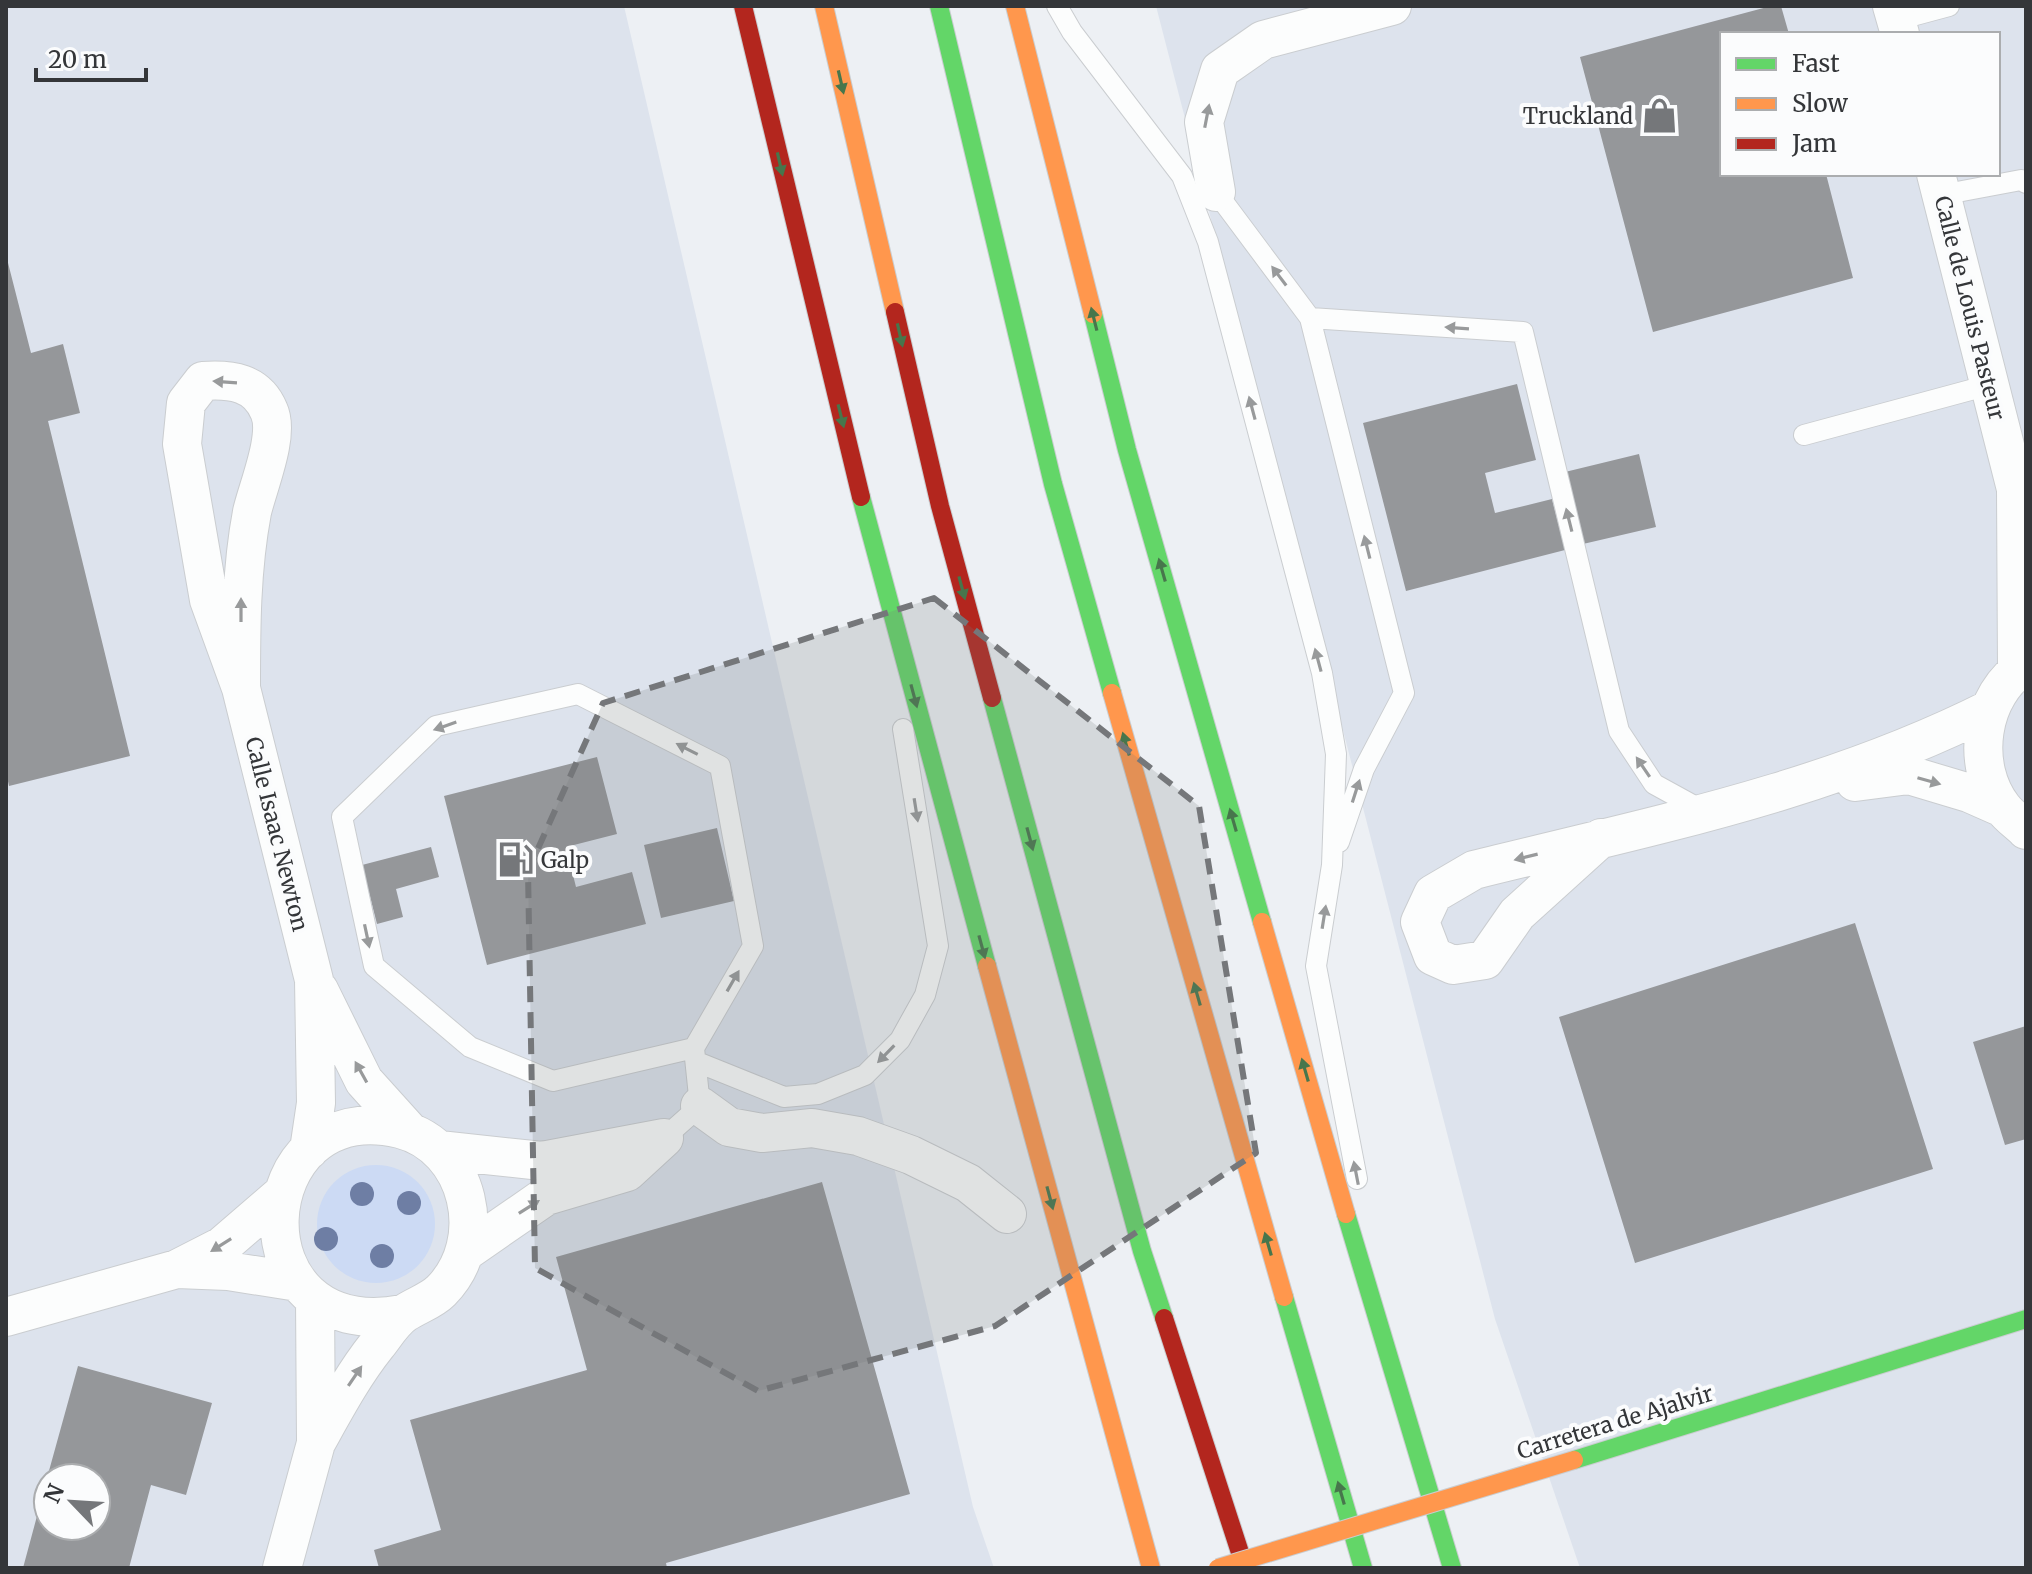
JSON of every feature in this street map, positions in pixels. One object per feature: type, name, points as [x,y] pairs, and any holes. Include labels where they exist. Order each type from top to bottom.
[{"type":"main road","points":[[743,6],[871,540],[1151,1568]]},
{"type":"main road","points":[[824,6],[960,582],[1142,1251],[1245,1568]]},
{"type":"main road","points":[[939,6],[1053,484],[1253,1195],[1363,1568]]},
{"type":"main road","points":[[1015,6],[1127,450],[1396,1387],[1452,1568]]},
{"type":"main road","points":[[1069,1266],[1169,1568]]},
{"type":"main road","name":"Carretera de Ajalvir","points":[[1218,1568],[2026,1319]]},
{"type":"street","points":[[1216,192],[1204,122],[1220,70],[1263,40],[1392,6]]},
{"type":"street","name":"Calle de Louis Pasteur","points":[[1939,184],[2021,500],[2022,668]]},
{"type":"street","name":"Calle Isaac Newton","points":[[241,688],[241,596],[252,512],[269,452],[271,413],[256,390],[232,379],[203,381],[186,403],[182,444],[209,600],[241,688],[314,980],[364,1081],[424,1141]]},
{"type":"street","points":[[2014,819],[1987,777],[1982,743],[1990,709],[2022,668]]},
{"type":"street","points":[[1601,838],[1797,789],[1930,739],[1990,709]]},
{"type":"street","points":[[1797,789],[1909,775],[1969,793],[2014,819]]},
{"type":"street","name":"Calle Isaac Newton","points":[[309,1150],[316,1103],[314,980]]},
{"type":"street","points":[[700,1106],[729,1127],[762,1133],[812,1128],[858,1136],[911,1155],[968,1183],[1007,1214]]},
{"type":"street","points":[[316,1443],[306,1291],[286,1263],[279,1241],[280,1196],[291,1171],[309,1150],[331,1135],[357,1126],[384,1126],[424,1141],[542,1161],[664,1138]]},
{"type":"street","points":[[465,1252],[546,1196],[627,1172],[664,1138]]},
{"type":"street","points":[[282,1568],[316,1443],[352,1378],[403,1314],[441,1291],[465,1252],[470,1225],[467,1197],[456,1172],[424,1141]]},
{"type":"street","points":[[6,1317],[177,1269],[222,1246],[280,1196]]},
{"type":"street","points":[[177,1269],[228,1271],[306,1291],[357,1317],[380,1318],[403,1314]]},
{"type":"lane","points":[[1057,6],[1072,32],[1182,176],[1208,242],[1322,673],[1336,754],[1332,865],[1316,966],[1396,1387]]},
{"type":"lane","points":[[1896,20],[1949,6]]},
{"type":"lane","points":[[1182,176],[1216,192],[1310,318],[1404,693],[1364,769],[1332,865]]},
{"type":"lane","points":[[1939,184],[2021,180],[2026,183]]},
{"type":"lane","points":[[1310,318],[1523,332],[1619,731],[1654,784],[1705,812]]},
{"type":"lane","points":[[1804,435],[1989,385]]},
{"type":"lane","points":[[664,1138],[700,1106],[696,1055],[753,946],[720,766],[578,694],[436,726],[342,817],[374,966],[470,1047],[553,1081],[696,1055],[784,1097],[818,1094],[865,1075],[900,1040],[925,995],[938,946],[871,540]]},
{"type":"highlighted area","points":[[934,598],[1199,806],[1256,1153],[995,1326],[758,1391],[535,1268],[528,871],[603,703]]},
{"type":"shaded area","points":[[6,6],[624,6],[973,1507],[994,1568],[6,1568]]},
{"type":"shaded area","points":[[1156,6],[2026,6],[2026,1568],[1580,1568],[1495,1319]]},
{"type":"shaded area","points":[[376,1165],[399,1169],[418,1182],[431,1201],[435,1224],[431,1247],[418,1266],[399,1279],[376,1283],[353,1279],[334,1266],[321,1247],[317,1224],[321,1201],[334,1182],[353,1169]]},
{"type":"building","name":"Truckland","points":[[1771,6],[1781,6],[1788,32],[1720,32],[1720,176],[1827,176],[1853,278],[1653,332],[1580,57]]},
{"type":"building","points":[[6,255],[31,353],[63,344],[80,413],[48,421],[130,756],[9,786],[6,772]]},
{"type":"building","points":[[1517,384],[1536,460],[1485,473],[1495,513],[1552,499],[1565,550],[1406,591],[1363,423]]},
{"type":"building","points":[[1639,454],[1656,527],[1583,544],[1565,472]]},
{"type":"building","name":"Galp","points":[[597,757],[617,834],[566,847],[576,887],[632,872],[646,924],[487,965],[444,796]]},
{"type":"building","points":[[717,828],[734,901],[661,918],[644,845]]},
{"type":"building","points":[[431,847],[439,877],[396,889],[403,917],[377,924],[362,865]]},
{"type":"building","points":[[1855,923],[1933,1169],[1635,1263],[1559,1017]]},
{"type":"building","points":[[2026,1026],[2026,1139],[2005,1145],[1973,1042]]},
{"type":"building","points":[[822,1182],[910,1494],[666,1563],[667,1568],[379,1568],[374,1550],[441,1530],[410,1420],[587,1370],[556,1257]]},
{"type":"building","points":[[78,1366],[212,1403],[186,1495],[151,1485],[129,1568],[23,1568],[32,1535],[32,1542],[112,1542],[112,1462],[51,1462]]},
{"type":"traffic: fast","points":[[939,6],[1053,484],[1112,693]]},
{"type":"traffic: fast","points":[[1093,314],[1127,450],[1262,922]]},
{"type":"traffic: fast","points":[[861,497],[987,966]]},
{"type":"traffic: fast","points":[[992,698],[1142,1251],[1164,1318]]},
{"type":"traffic: fast","points":[[1346,1214],[1452,1568]]},
{"type":"traffic: fast","points":[[1284,1297],[1363,1568]]},
{"type":"traffic: fast","points":[[1574,1460],[2026,1319]]},
{"type":"traffic: slow","points":[[824,6],[895,312]]},
{"type":"traffic: slow","points":[[1015,6],[1093,314]]},
{"type":"traffic: slow","points":[[1112,693],[1284,1297]]},
{"type":"traffic: slow","points":[[1262,922],[1346,1214]]},
{"type":"traffic: slow","points":[[987,966],[1151,1568]]},
{"type":"traffic: slow","points":[[1218,1568],[1574,1460]]},
{"type":"traffic: jam","points":[[743,6],[861,497]]},
{"type":"traffic: jam","points":[[895,312],[940,506],[992,698]]},
{"type":"traffic: jam","points":[[1164,1318],[1245,1568]]},
{"type":"place","name":"Truckland","points":[[1659,116]]},
{"type":"place","name":"Galp","points":[[515,860]]}]
